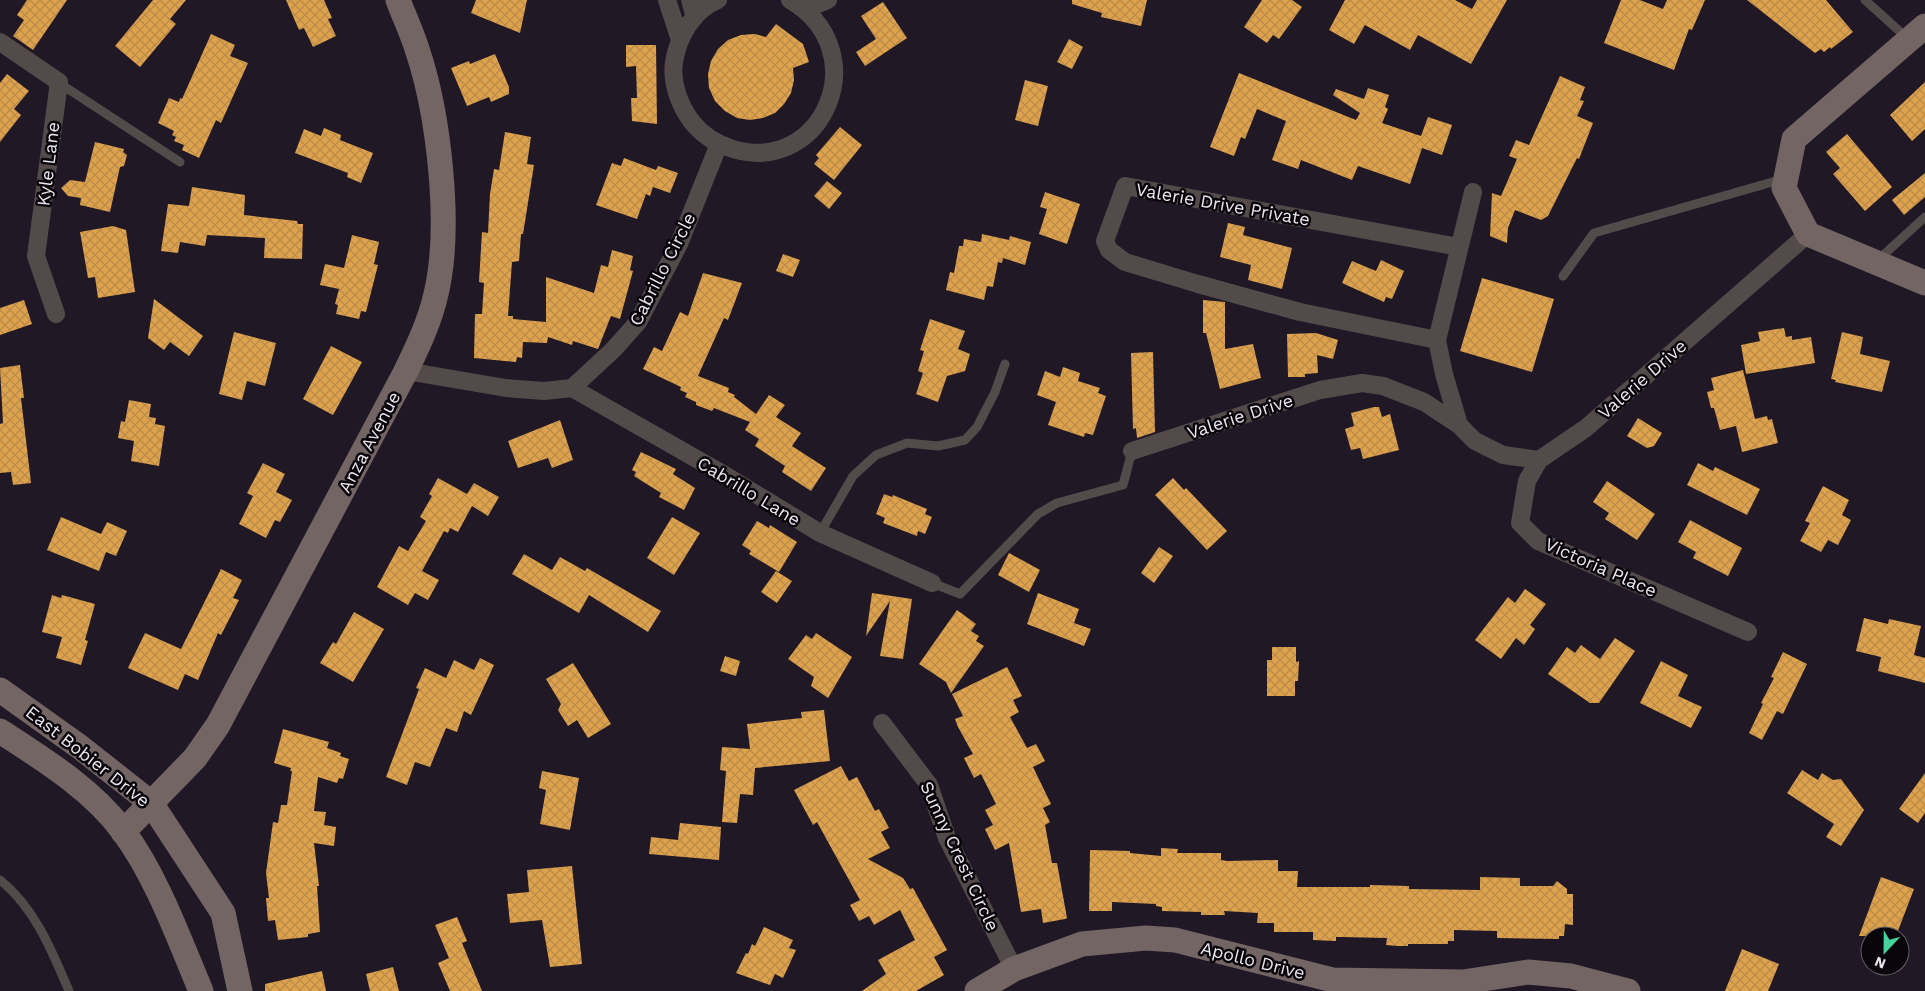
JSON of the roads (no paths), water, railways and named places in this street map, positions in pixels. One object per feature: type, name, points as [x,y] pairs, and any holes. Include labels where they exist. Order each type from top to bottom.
[{"type":"street","name":"Anza Avenue","points":[[123,832],[195,758],[218,725],[406,371],[430,319],[437,292],[443,245],[442,188],[431,104],[418,50],[398,0]]},
{"type":"street","points":[[667,0],[680,40]]},
{"type":"street","points":[[718,0],[692,8],[680,40],[674,64],[675,88],[684,111],[699,130],[719,144],[744,152],[770,151],[795,142],[815,126],[829,104],[836,79],[834,53],[823,29],[806,9],[790,0]]},
{"type":"street","points":[[806,9],[828,0]]},
{"type":"street","points":[[1917,33],[1794,139],[1784,188],[1808,234],[1925,282]]},
{"type":"street","points":[[0,42],[58,82]]},
{"type":"street","name":"Kyle Lane","points":[[56,314],[36,256],[58,82]]},
{"type":"street","name":"Cabrillo Circle","points":[[572,388],[638,322],[679,244],[719,144]]},
{"type":"street","name":"Valerie Drive Private","points":[[1437,340],[1300,312],[1198,284],[1125,262],[1109,250],[1105,241],[1125,186],[1459,247]]},
{"type":"street","points":[[1459,425],[1444,374],[1437,340],[1473,192]]},
{"type":"street","name":"Valerie Drive","points":[[1132,451],[1320,390],[1362,383],[1383,386],[1424,402],[1459,425],[1476,441],[1503,455],[1538,460],[1586,428],[1808,234]]},
{"type":"street","points":[[406,371],[506,388],[544,391],[572,388]]},
{"type":"street","name":"Cabrillo Lane","points":[[572,388],[723,474],[820,533],[932,583]]},
{"type":"street","name":"Victoria Place","points":[[1538,460],[1527,481],[1520,523],[1538,540],[1748,632]]},
{"type":"street","name":"East Bobier Drive","points":[[0,690],[80,747],[151,803],[223,913],[240,991]]},
{"type":"street","name":"Sunny Crest Circle","points":[[882,723],[909,756],[929,785],[947,838],[1014,970]]},
{"type":"street","name":"East Bobier Drive","points":[[0,731],[48,762],[102,808],[123,832],[161,895],[201,991]]},
{"type":"street","name":"Apollo Drive","points":[[977,991],[1014,970],[1082,944],[1146,938],[1175,940],[1333,980],[1463,982],[1528,972],[1571,976],[1628,991]]},
{"type":"lane","points":[[1866,0],[1917,33]]},
{"type":"lane","points":[[58,82],[180,162]]},
{"type":"lane","points":[[1563,276],[1594,233],[1786,178]]},
{"type":"lane","points":[[1876,262],[1925,217]]},
{"type":"lane","points":[[820,533],[853,476],[876,455],[907,443],[938,446],[965,440],[978,428],[995,392],[1004,364]]},
{"type":"lane","points":[[932,583],[960,594],[1038,514],[1057,503],[1123,486],[1132,451]]},
{"type":"lane","points":[[0,880],[9,887],[46,935],[69,991]]}]
